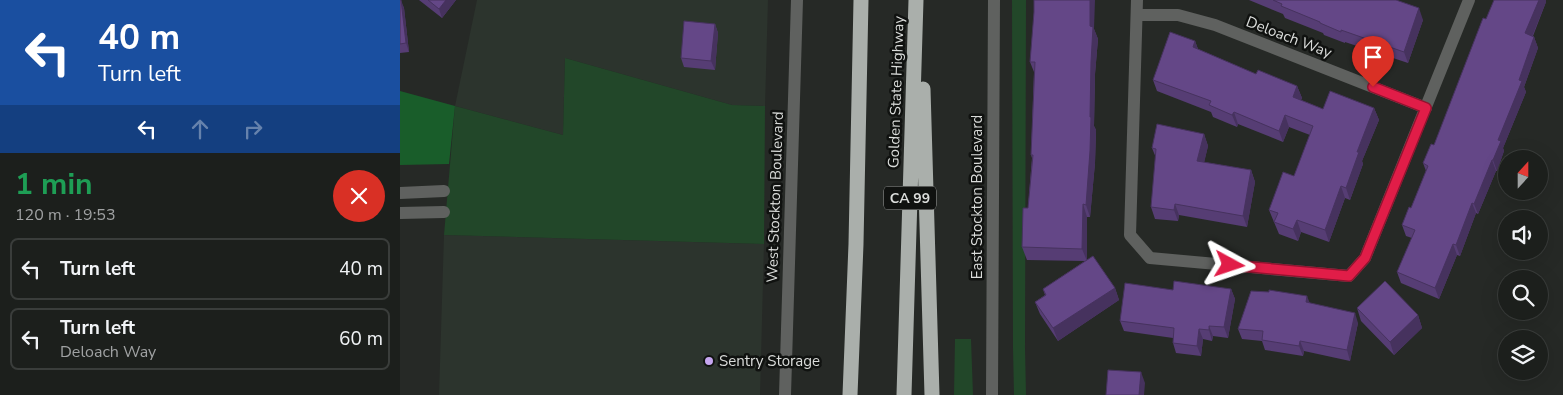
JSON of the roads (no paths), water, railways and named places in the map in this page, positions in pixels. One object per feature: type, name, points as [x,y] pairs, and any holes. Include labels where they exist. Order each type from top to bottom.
[{"type":"highway","points":[[850,395],[856,244],[861,0]]},
{"type":"highway","points":[[918,0],[932,395]]},
{"type":"highway","name":"Golden State Highway","points":[[904,395],[918,0]]},
{"type":"street","name":"West Stockton Boulevard","points":[[785,395],[797,0]]},
{"type":"street","name":"East Stockton Boulevard","points":[[992,395],[994,0]]},
{"type":"street","points":[[1137,0],[1130,235],[1150,258],[1349,276],[1365,258],[1469,0]]},
{"type":"street","name":"Deloach Way","points":[[1137,15],[1178,15],[1215,25],[1426,108]]},
{"type":"street","points":[[400,193],[444,191]]},
{"type":"street","points":[[400,213],[444,212]]},
{"type":"place","name":"Sentry Storage","points":[[709,361]]}]
